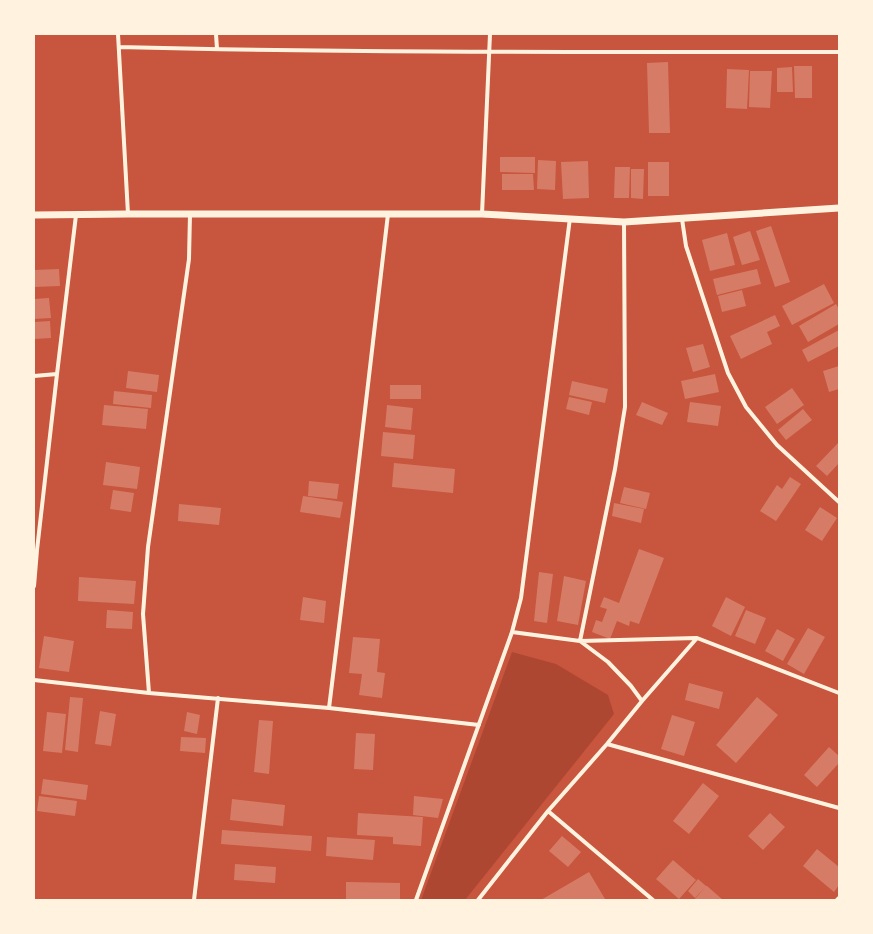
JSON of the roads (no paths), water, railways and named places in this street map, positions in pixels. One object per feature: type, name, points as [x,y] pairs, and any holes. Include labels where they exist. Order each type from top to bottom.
[{"type":"street","points":[[118,34],[128,214]]},
{"type":"street","points":[[216,34],[217,49]]},
{"type":"street","points":[[482,214],[490,34]]},
{"type":"street","points":[[119,47],[489,52],[839,52]]},
{"type":"street","points":[[34,215],[482,214],[624,222],[839,208]]},
{"type":"street","points":[[149,693],[143,614],[148,547],[189,260],[190,214]]},
{"type":"street","points":[[329,708],[388,214]]},
{"type":"street","points":[[34,586],[35,550],[76,215]]},
{"type":"street","points":[[416,900],[512,632],[521,598],[570,218]]},
{"type":"street","points":[[682,219],[686,246],[728,373],[746,407],[778,445],[839,502]]},
{"type":"street","points":[[580,641],[615,469],[625,407],[624,222]]},
{"type":"street","points":[[34,376],[57,374]]},
{"type":"street","points":[[512,632],[580,641],[697,638],[839,693]]},
{"type":"street","points":[[478,900],[548,811],[697,638]]},
{"type":"street","points":[[580,641],[608,662],[631,686],[642,701]]},
{"type":"street","points":[[34,680],[149,693],[329,708],[479,725]]},
{"type":"street","points":[[194,900],[218,698]]},
{"type":"street","points":[[607,744],[839,808]]},
{"type":"street","points":[[548,811],[653,900]]}]
